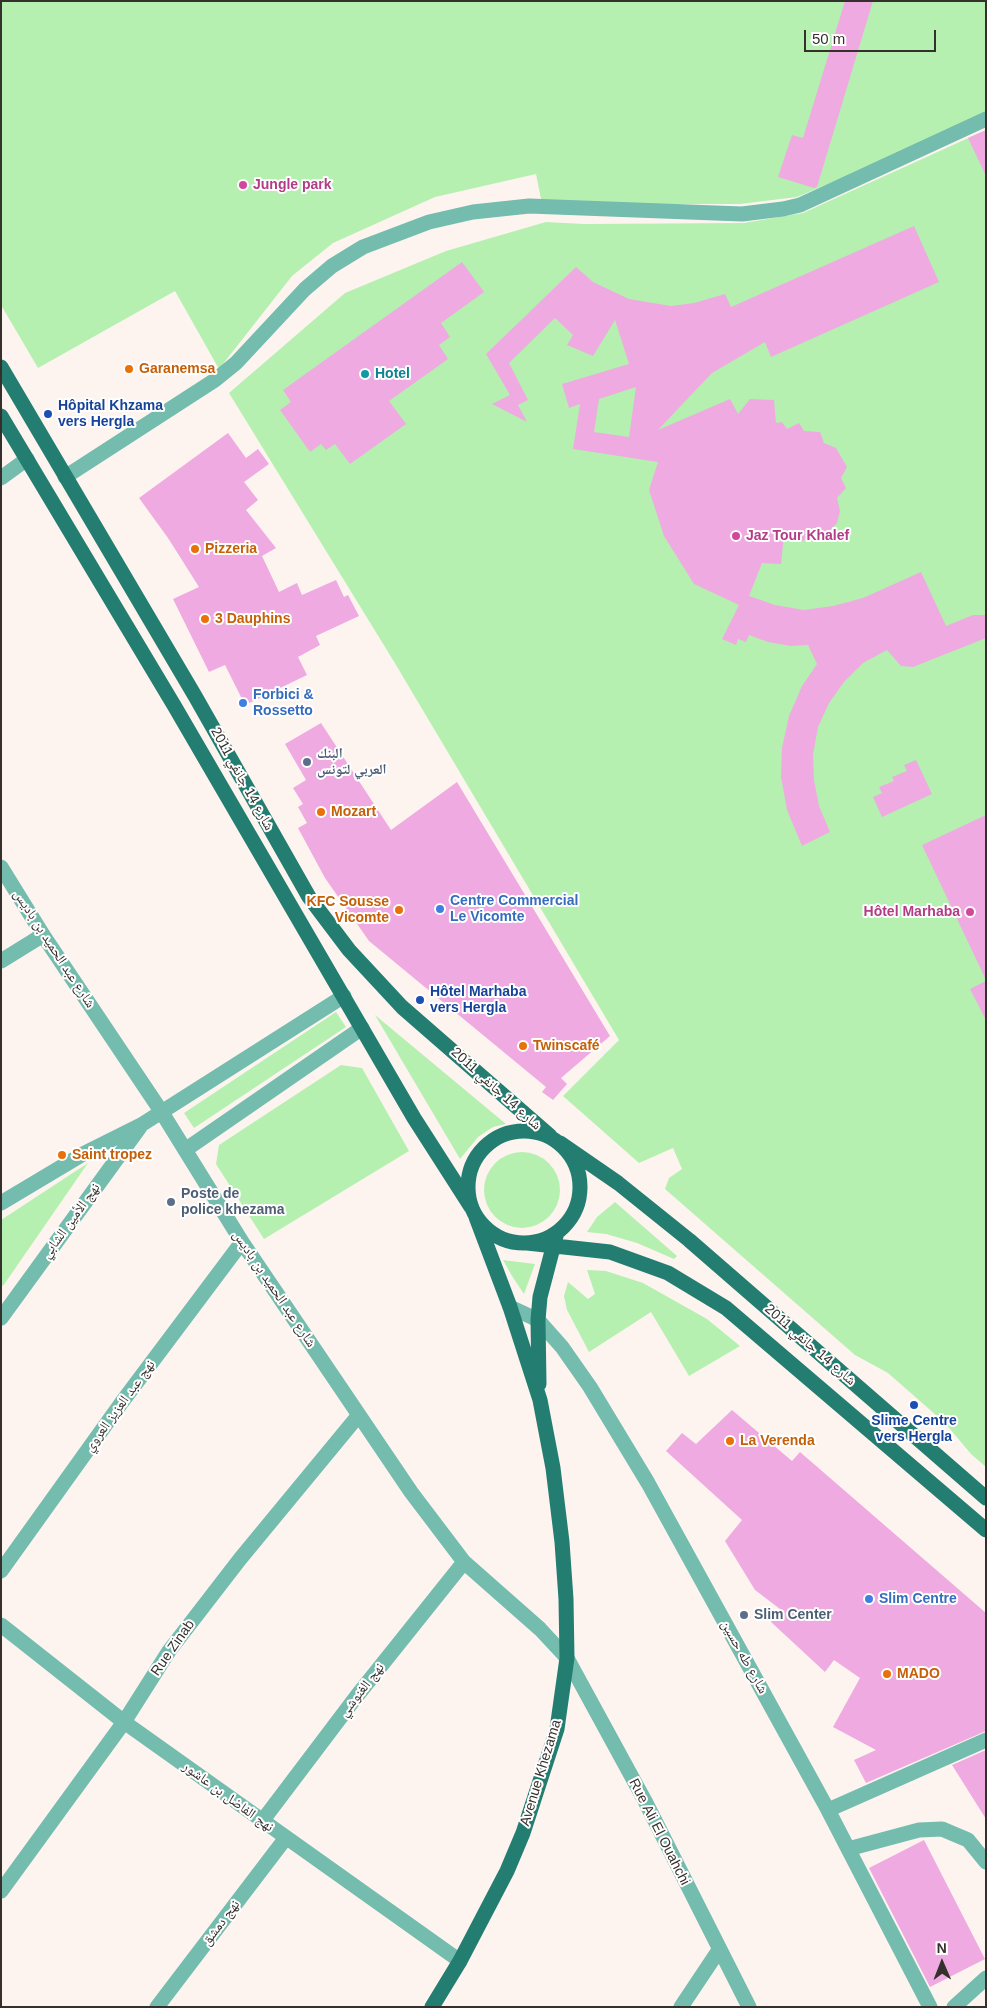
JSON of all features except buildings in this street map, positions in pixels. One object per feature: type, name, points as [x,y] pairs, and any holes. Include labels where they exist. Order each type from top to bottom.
[{"type":"main road","name":"شارع 14 جانفي 2011","points":[[1,367],[195,696],[309,897],[349,950],[402,1007],[555,1140],[618,1183],[689,1240],[986,1498]]},
{"type":"main road","name":"شارع 14 جانفي 2011","points":[[1,416],[344,996],[414,1118],[473,1212]]},
{"type":"main road","points":[[512,1131],[532,1131],[555,1140],[572,1156],[580,1174],[580,1192],[576,1210],[556,1239],[527,1243],[512,1242],[498,1237],[473,1212],[467,1188],[470,1169],[479,1152],[494,1139],[512,1131]]},
{"type":"main road","name":"Avenue Khezama","points":[[435,2006],[507,1871],[523,1833],[557,1729],[567,1658],[562,1542],[553,1468],[540,1400],[510,1307],[473,1212]]},
{"type":"main road","name":"شارع 14 جانفي 2011","points":[[556,1239],[610,1252],[668,1273],[726,1308],[986,1530]]},
{"type":"main road","name":"Avenue Khezama","points":[[540,1400],[538,1320],[540,1297],[556,1239]]},
{"type":"street","points":[[65,477],[215,380],[236,363],[305,289],[332,266],[363,247],[429,222],[473,212],[529,206],[742,214],[783,210],[800,205],[986,119]]},
{"type":"street","points":[[1,478],[27,459]]},
{"type":"street","name":"شارع عبد الحميد بن باديس","points":[[1,867],[43,935],[162,1112],[242,1242],[358,1416],[417,1500],[464,1562],[540,1629],[567,1658]]},
{"type":"street","points":[[1,961],[43,935]]},
{"type":"street","points":[[1,1203],[83,1154],[141,1125],[344,996]]},
{"type":"street","points":[[185,1150],[362,1028]]},
{"type":"street","name":"نهج الأمين الشابي","points":[[2,1316],[141,1125]]},
{"type":"street","name":"نهج عبد العزيز العروي","points":[[1,1571],[122,1402],[242,1242]]},
{"type":"street","points":[[510,1307],[538,1320]]},
{"type":"street","name":"شارع طه حسين","points":[[538,1320],[570,1358],[648,1483],[828,1810],[930,2007]]},
{"type":"street","name":"Rue Zinab","points":[[1,1891],[124,1722],[175,1643],[240,1559],[358,1416]]},
{"type":"street","name":"نهج الغنوشي","points":[[263,1820],[356,1697],[464,1562]]},
{"type":"street","name":"نهج الفاضل بن عاشور","points":[[1,1625],[124,1722],[263,1820],[285,1839],[460,1961]]},
{"type":"street","name":"Rue Ali El Ouahchi","points":[[567,1658],[645,1801],[719,1950],[750,2007]]},
{"type":"street","points":[[828,1810],[986,1740]]},
{"type":"street","points":[[848,1849],[919,1830],[942,1829],[968,1840],[986,1862]]},
{"type":"street","name":"نهج دمشق","points":[[158,2007],[285,1839]]},
{"type":"street","points":[[681,2007],[719,1950]]},
{"type":"street","points":[[954,2007],[986,1978]]},
{"type":"green space","name":"Jungle park","points":[[1,1],[986,1],[986,117],[797,197],[740,204],[542,204],[536,174],[435,197],[333,243],[292,276],[219,369],[175,291],[38,368],[1,305]]},
{"type":"green space","points":[[986,130],[986,1467],[971,1454],[945,1423],[888,1373],[855,1355],[665,1189],[669,1178],[682,1169],[673,1148],[639,1163],[563,1096],[619,1040],[393,660],[229,393],[345,293],[446,251],[546,222],[584,224],[744,223],[803,213]]},
{"type":"green space","points":[[336,1012],[346,1027],[194,1128],[184,1113]]},
{"type":"green space","points":[[375,1015],[506,1124],[493,1127],[478,1137],[460,1159]]},
{"type":"green space","points":[[341,1065],[362,1068],[409,1151],[264,1239],[216,1164],[219,1145]]},
{"type":"green space","points":[[515,1152],[529,1152],[543,1158],[554,1169],[560,1183],[557,1205],[549,1217],[529,1228],[515,1228],[501,1222],[490,1211],[484,1197],[484,1183],[490,1169],[501,1158]]},
{"type":"green space","points":[[88,1163],[3,1286],[1,1284],[1,1220]]},
{"type":"green space","points":[[615,1202],[677,1256],[674,1259],[637,1243],[606,1234],[587,1232],[597,1217]]},
{"type":"green space","points":[[503,1260],[535,1264],[524,1294],[512,1276]]},
{"type":"green space","points":[[587,1270],[606,1271],[643,1283],[707,1319],[740,1346],[689,1376],[651,1312],[589,1352],[567,1310],[564,1296],[568,1282],[588,1299],[595,1294]]},
{"type":"place","name":"Jungle park","points":[[243,185]]},
{"type":"place","name":"Garanemsa","points":[[129,369]]},
{"type":"place","name":"Hotel","points":[[365,374]]},
{"type":"place","name":"Hôpital Khzama vers Hergla","points":[[48,414]]},
{"type":"place","name":"Jaz Tour Khalef","points":[[736,536]]},
{"type":"place","name":"Pizzeria","points":[[195,549]]},
{"type":"place","name":"3 Dauphins","points":[[205,619]]},
{"type":"place","name":"Forbici & Rossetto","points":[[243,703]]},
{"type":"place","name":"البنك العربي لتونس","points":[[307,762]]},
{"type":"place","name":"Mozart","points":[[321,812]]},
{"type":"place","name":"Centre Commercial Le Vicomte","points":[[440,909]]},
{"type":"place","name":"KFC Sousse Vicomte","points":[[399,910]]},
{"type":"place","name":"Hôtel Marhaba","points":[[970,912]]},
{"type":"place","name":"Hôtel Marhaba vers Hergla","points":[[420,1000]]},
{"type":"place","name":"Twinscafé","points":[[523,1046]]},
{"type":"place","name":"Saint tropez","points":[[62,1155]]},
{"type":"place","name":"Poste de police khezama","points":[[171,1202]]},
{"type":"place","name":"Slime Centre vers Hergla","points":[[914,1405]]},
{"type":"place","name":"La Verenda","points":[[730,1441]]},
{"type":"place","name":"Slim Centre","points":[[869,1599]]},
{"type":"place","name":"Slim Center","points":[[744,1615]]},
{"type":"place","name":"MADO","points":[[887,1674]]}]
